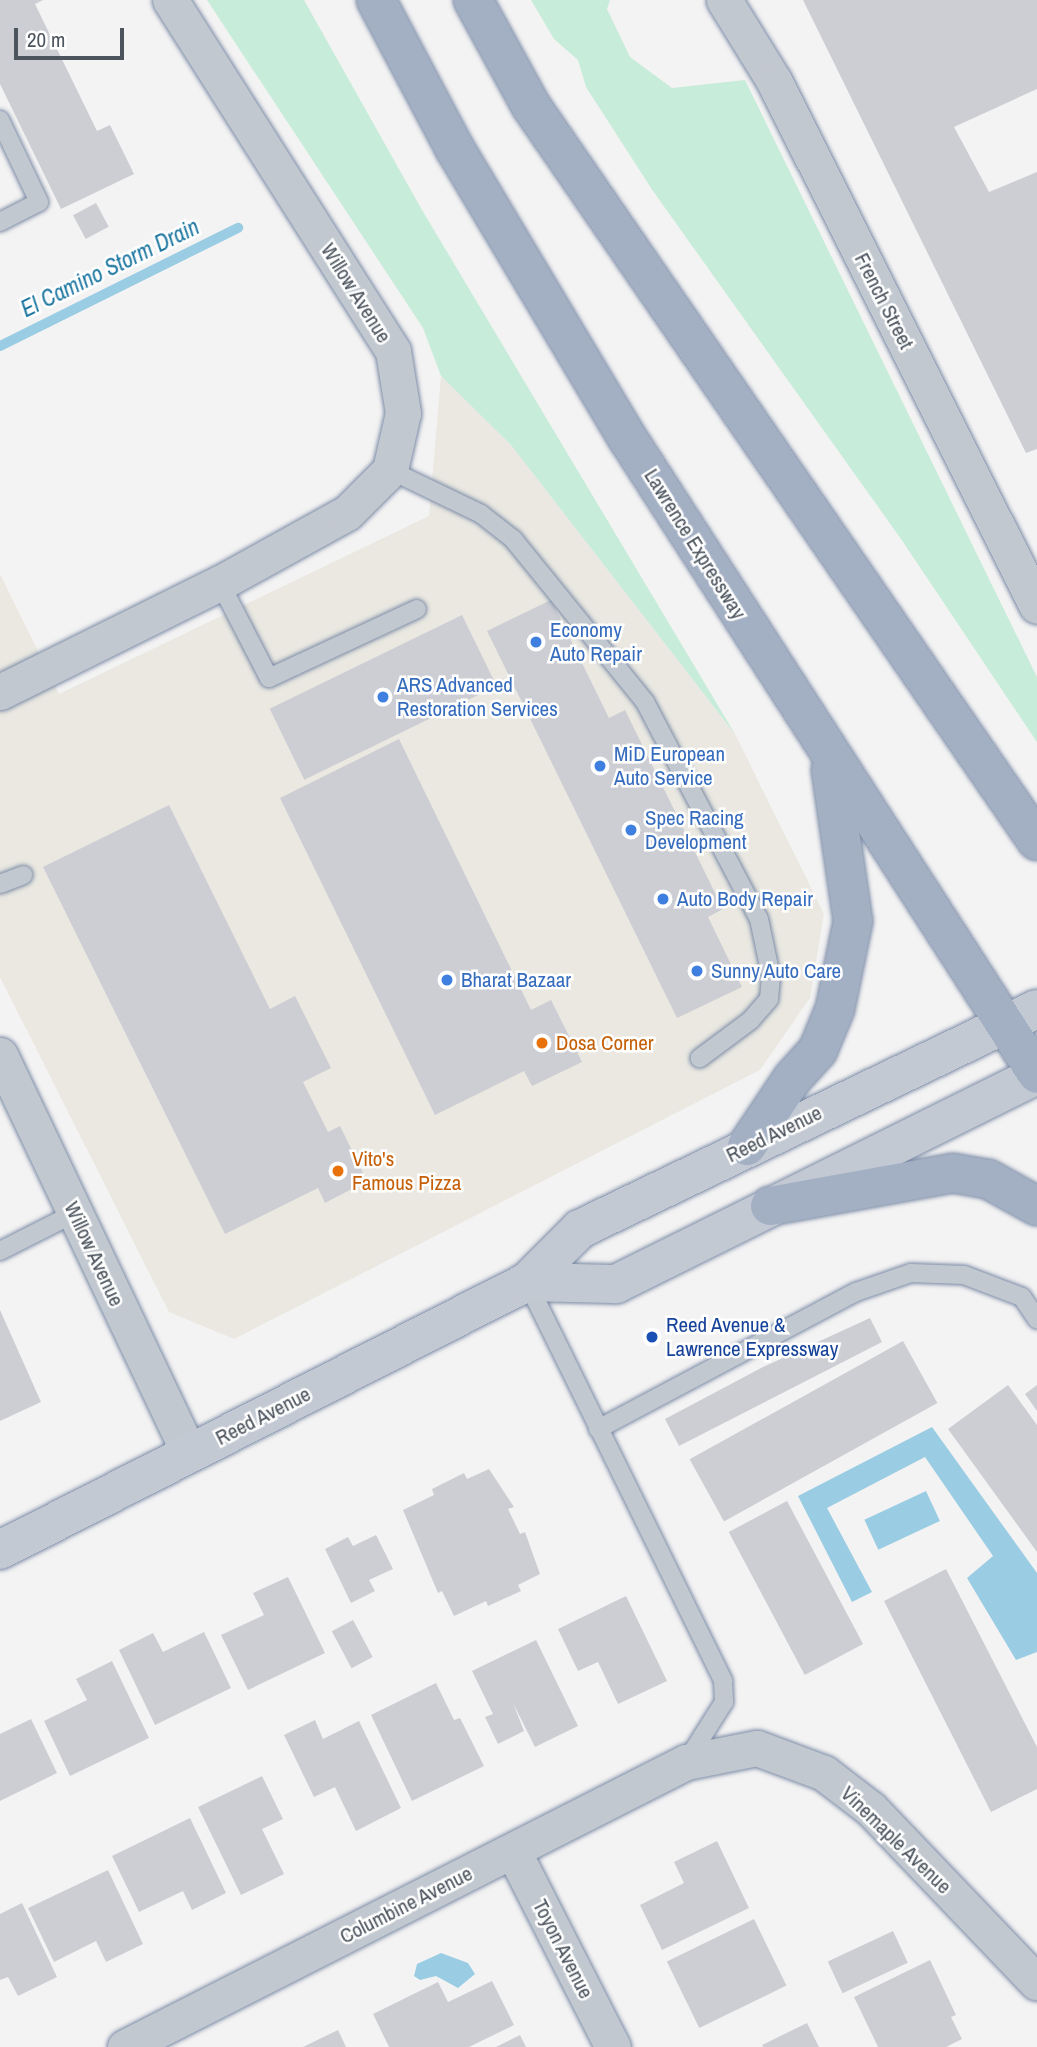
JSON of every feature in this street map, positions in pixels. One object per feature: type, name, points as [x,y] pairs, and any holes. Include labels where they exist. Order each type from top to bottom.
[{"type":"highway","name":"Lawrence Expressway","points":[[376,0],[455,149],[628,439],[827,751],[1021,1017],[1037,1074]]},
{"type":"highway","points":[[473,0],[531,106],[1037,841]]},
{"type":"highway","points":[[747,1146],[792,1079],[818,1050],[835,1009],[847,955],[853,921],[850,873],[827,751]]},
{"type":"highway","points":[[770,1206],[953,1173],[994,1181],[1037,1206]]},
{"type":"main road","name":"Reed Avenue","points":[[0,1550],[527,1282],[580,1229],[747,1146],[1021,1017]]},
{"type":"main road","name":"Reed Avenue","points":[[527,1282],[616,1284],[1037,1074]]},
{"type":"street","name":"Willow Avenue","points":[[170,0],[393,351],[403,413],[390,470]]},
{"type":"street","name":"French Street","points":[[725,2],[774,81],[1037,606]]},
{"type":"street","points":[[0,692],[220,583],[347,513],[390,470]]},
{"type":"street","name":"Willow Avenue","points":[[0,1055],[189,1453]]},
{"type":"street","name":"Vinemaple Avenue","points":[[686,1762],[757,1748],[824,1773],[871,1809],[1035,1976]]},
{"type":"street","name":"Columbine Avenue","points":[[138,2044],[686,1762]]},
{"type":"street","name":"Toyon Avenue","points":[[513,1851],[613,2047]]},
{"type":"lane","points":[[0,120],[39,202],[0,222]]},
{"type":"lane","points":[[390,470],[481,514],[513,539],[645,702],[734,870],[759,919],[771,976],[769,999],[751,1020],[700,1058]]},
{"type":"lane","points":[[220,583],[269,678],[416,609]]},
{"type":"lane","points":[[0,884],[23,875]]},
{"type":"lane","points":[[0,1251],[75,1213]]},
{"type":"lane","points":[[598,1429],[856,1292],[911,1273],[964,1275],[1022,1297],[1037,1319]]},
{"type":"lane","points":[[527,1282],[723,1681],[724,1702],[686,1762]]},
{"type":"shaded area","points":[[441,376],[511,445],[735,734],[824,914],[810,998],[760,1070],[234,1339],[169,1312],[0,977],[0,574],[59,694],[429,516]]},
{"type":"green space","points":[[207,0],[304,0],[422,210],[735,734],[511,445],[441,376],[423,328]]},
{"type":"green space","points":[[531,0],[610,0],[607,9],[630,57],[672,88],[745,80],[1037,677],[1037,742],[901,539],[653,191],[586,87],[578,60],[554,39]]},
{"type":"water","points":[[932,1427],[1037,1573],[1037,1652],[1016,1660],[967,1578],[993,1556],[925,1457],[827,1508],[872,1592],[852,1602],[798,1496]]},
{"type":"water","points":[[926,1491],[940,1521],[878,1550],[864,1520]]},
{"type":"water","points":[[441,1953],[468,1963],[475,1974],[458,1988],[436,1976],[420,1980],[414,1976],[417,1964]]},
{"type":"building","points":[[0,0],[43,0],[35,4],[97,131],[110,125],[134,174],[61,209],[0,84]]},
{"type":"building","points":[[803,0],[1037,0],[1037,89],[954,127],[989,192],[1037,172],[1037,449],[1026,453]]},
{"type":"building","points":[[96,203],[109,227],[86,239],[73,215]]},
{"type":"building","points":[[551,600],[609,718],[625,710],[723,909],[708,917],[742,987],[677,1018],[487,631]]},
{"type":"building","name":"ARS Advanced Restoration Services","points":[[462,615],[497,686],[304,780],[270,709]]},
{"type":"building","points":[[399,739],[531,1010],[551,1000],[582,1062],[532,1086],[524,1071],[435,1115],[280,798]]},
{"type":"building","points":[[169,805],[270,1009],[295,996],[331,1068],[303,1082],[328,1132],[340,1126],[367,1181],[325,1203],[318,1188],[225,1234],[43,867]]},
{"type":"building","points":[[0,1310],[41,1402],[0,1421]]},
{"type":"building","points":[[870,1318],[882,1342],[679,1446],[665,1419],[763,1367]]},
{"type":"building","points":[[903,1341],[937,1403],[724,1521],[690,1459]]},
{"type":"building","points":[[1008,1385],[1037,1425],[1037,1552],[948,1429]]},
{"type":"building","points":[[1037,1385],[1037,1411],[1025,1394]]},
{"type":"building","points":[[489,1469],[514,1507],[508,1509],[520,1534],[525,1532],[540,1574],[518,1585],[521,1591],[488,1606],[486,1601],[454,1616],[442,1591],[438,1593],[403,1510],[434,1495],[432,1489],[464,1473],[467,1479]]},
{"type":"building","points":[[787,1501],[863,1644],[805,1675],[729,1532]]},
{"type":"building","points":[[376,1535],[393,1569],[369,1580],[375,1591],[351,1603],[325,1549],[348,1537],[353,1546]]},
{"type":"building","points":[[946,1569],[1037,1747],[1037,1789],[991,1812],[884,1601]]},
{"type":"building","points":[[288,1577],[325,1653],[248,1690],[221,1635],[264,1615],[253,1593]]},
{"type":"building","points":[[626,1596],[667,1681],[618,1704],[598,1662],[578,1671],[558,1629]]},
{"type":"building","points":[[353,1620],[373,1657],[352,1668],[332,1631]]},
{"type":"building","points":[[204,1632],[231,1688],[155,1725],[119,1650],[153,1633],[163,1652]]},
{"type":"building","points":[[536,1640],[578,1726],[535,1747],[513,1703],[524,1731],[498,1744],[485,1717],[493,1714],[472,1671]]},
{"type":"building","points":[[112,1661],[149,1738],[70,1776],[44,1721],[87,1700],[76,1679]]},
{"type":"building","points":[[436,1683],[454,1720],[460,1718],[484,1766],[412,1801],[371,1715]]},
{"type":"building","points":[[31,1719],[57,1773],[0,1801],[0,1734]]},
{"type":"building","points":[[315,1720],[323,1739],[359,1721],[401,1808],[356,1831],[335,1787],[314,1797],[284,1735]]},
{"type":"building","points":[[262,1776],[283,1819],[262,1829],[284,1874],[241,1895],[198,1807]]},
{"type":"building","points":[[190,1818],[226,1893],[192,1910],[183,1891],[139,1912],[112,1856]]},
{"type":"building","points":[[717,1841],[749,1908],[662,1950],[640,1905],[684,1883],[674,1862]]},
{"type":"building","points":[[108,1870],[143,1944],[106,1962],[96,1941],[54,1962],[28,1908]]},
{"type":"building","points":[[22,1903],[57,1977],[18,1996],[8,1977],[0,1980],[0,1914]]},
{"type":"building","points":[[754,1919],[786,1986],[699,2028],[667,1962]]},
{"type":"building","points":[[893,1931],[908,1963],[843,1993],[828,1961]]},
{"type":"building","points":[[930,1960],[956,2015],[951,2017],[962,2039],[946,2047],[878,2047],[854,1997]]},
{"type":"building","points":[[492,1981],[514,2025],[469,2047],[389,2047],[373,2014],[438,1982],[448,2002]]},
{"type":"building","points":[[807,2023],[819,2047],[763,2047],[762,2045]]},
{"type":"building","points":[[338,2030],[346,2047],[303,2047]]},
{"type":"building","points":[[520,2035],[526,2047],[496,2047]]},
{"type":"waterway","name":"El Camino Storm Drain","points":[[0,346],[238,228]]},
{"type":"place","name":"Economy Auto Repair","points":[[536,642]]},
{"type":"place","name":"ARS Advanced Restoration Services","points":[[383,697]]},
{"type":"place","name":"MiD European Auto Service","points":[[600,766]]},
{"type":"place","name":"Spec Racing Development","points":[[631,830]]},
{"type":"place","name":"Auto Body Repair","points":[[663,899]]},
{"type":"place","name":"Sunny Auto Care","points":[[697,971]]},
{"type":"place","name":"Bharat Bazaar","points":[[447,980]]},
{"type":"place","name":"Dosa Corner","points":[[542,1043]]},
{"type":"place","name":"Vito's Famous Pizza","points":[[338,1171]]},
{"type":"place","name":"Reed Avenue & Lawrence Expressway","points":[[652,1337]]}]
